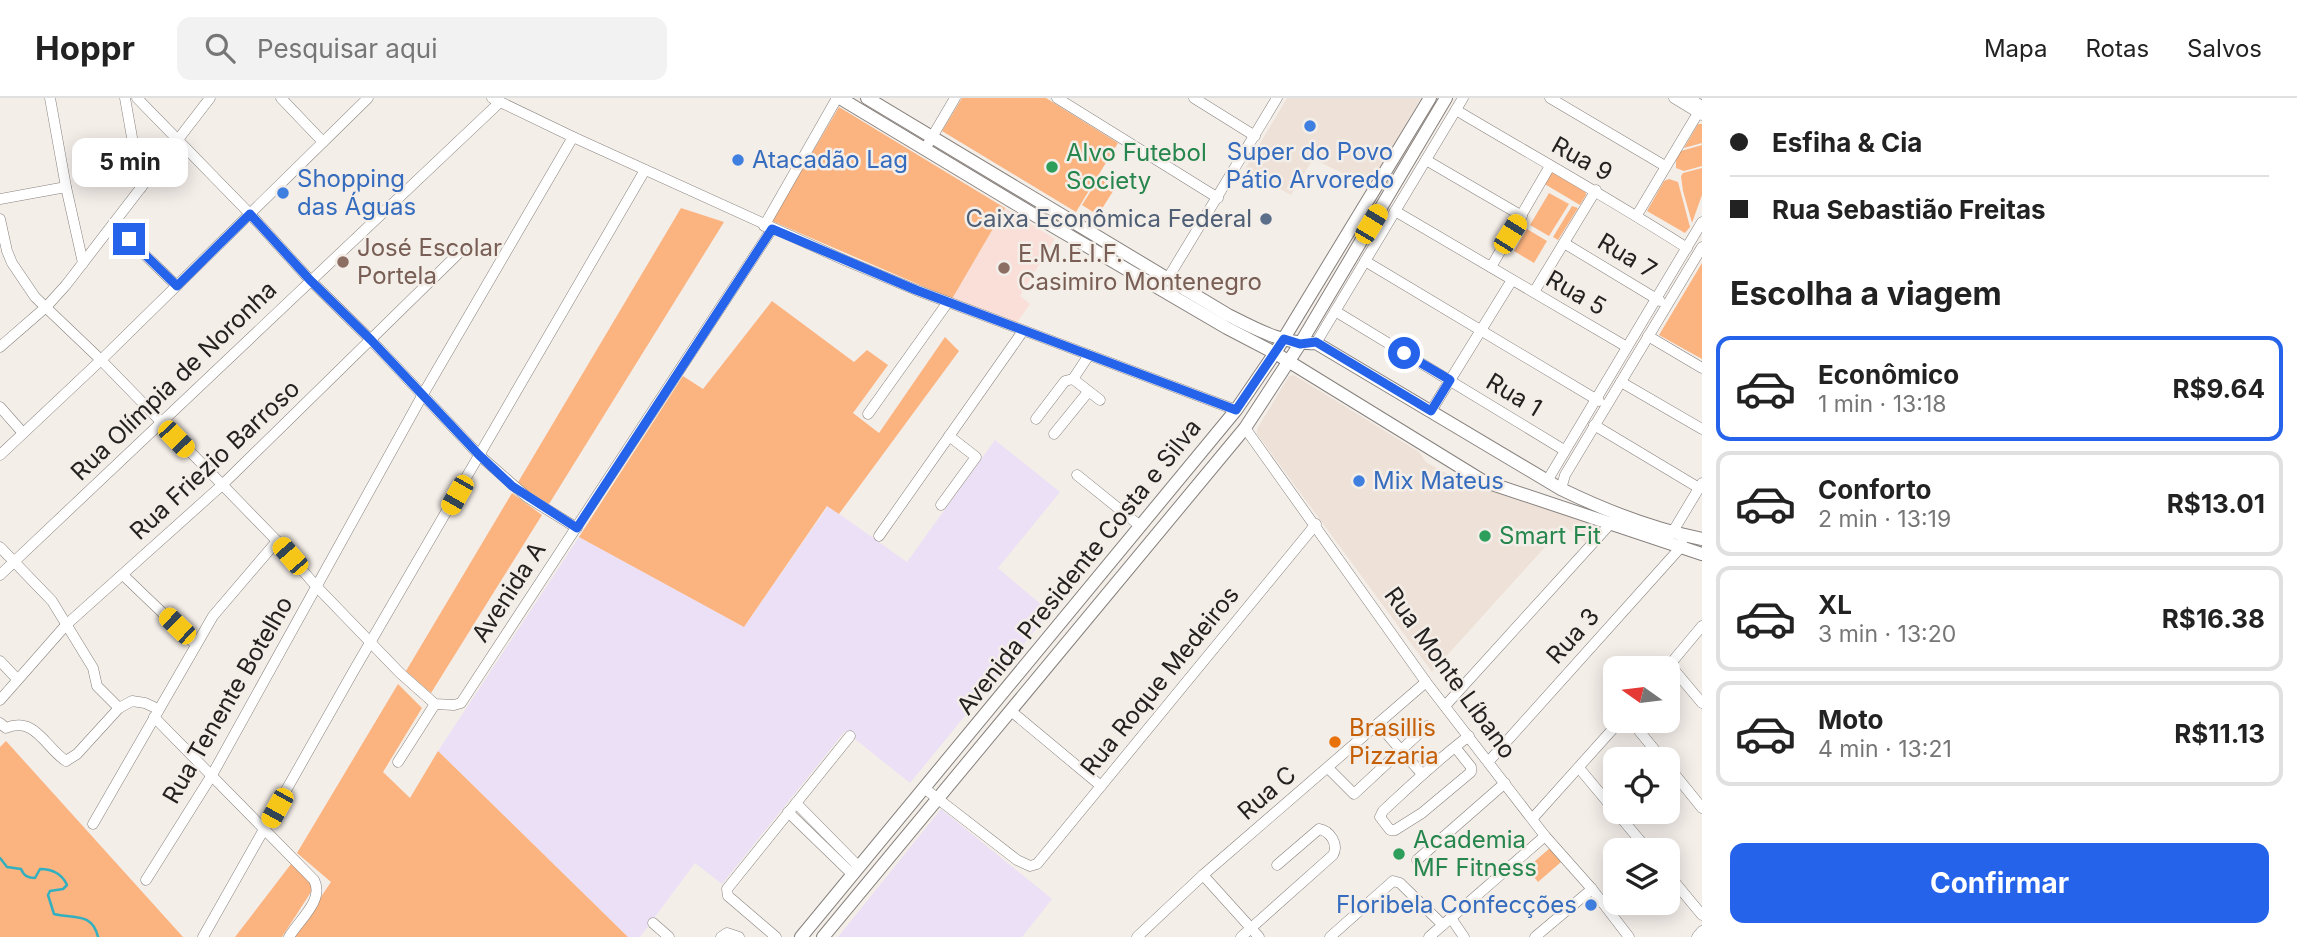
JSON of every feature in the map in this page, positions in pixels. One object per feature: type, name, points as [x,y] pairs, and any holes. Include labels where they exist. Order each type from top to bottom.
[{"type":"main road","points":[[838,98],[1220,324],[1275,353],[1483,481],[1612,522],[1678,538],[1702,540]]},
{"type":"main road","points":[[867,98],[1228,315],[1260,331],[1300,344],[1316,342],[1561,489],[1678,538],[1702,554]]},
{"type":"main road","name":"Avenida Presidente Costa e Silva","points":[[801,937],[1236,410],[1436,99]]},
{"type":"main road","name":"Avenida Presidente Costa e Silva","points":[[823,937],[1245,428],[1300,344],[1436,99]]},
{"type":"main road","points":[[1195,459],[1190,474],[1196,480],[1203,478]]},
{"type":"main road","points":[[1170,488],[1179,485],[1184,489],[1177,510]]},
{"type":"main road","points":[[1053,631],[1067,643]]},
{"type":"street","points":[[50,98],[83,263]]},
{"type":"street","points":[[125,98],[141,188]]},
{"type":"street","points":[[136,98],[479,455],[512,486],[577,528]]},
{"type":"street","points":[[197,98],[199,113]]},
{"type":"street","points":[[0,347],[46,307],[83,263],[209,98]]},
{"type":"street","points":[[281,98],[323,142]]},
{"type":"street","points":[[0,455],[101,360],[368,98]]},
{"type":"street","name":"Avenida A","points":[[435,704],[454,705],[461,703],[466,696],[577,528],[768,227],[838,98]]},
{"type":"street","points":[[925,149],[955,98]]},
{"type":"street","points":[[1057,98],[1218,198]]},
{"type":"street","points":[[1194,98],[1255,136]]},
{"type":"street","points":[[1168,278],[1277,98]]},
{"type":"street","points":[[1316,342],[1463,98]]},
{"type":"street","points":[[1550,98],[1665,166]]},
{"type":"street","points":[[1674,98],[1701,111]]},
{"type":"street","points":[[1689,98],[1701,111]]},
{"type":"street","points":[[496,100],[768,227],[948,302],[1236,410]]},
{"type":"street","name":"Rua Olímpia de Noronha","points":[[0,575],[496,100]]},
{"type":"street","name":"Rua 9","points":[[1456,110],[1596,190],[1687,248]]},
{"type":"street","points":[[1637,215],[1701,111]]},
{"type":"street","name":"Rua Tenente Botelho","points":[[146,880],[212,775],[422,396],[573,137]]},
{"type":"street","points":[[1426,160],[1522,216]]},
{"type":"street","points":[[1491,267],[1550,166]]},
{"type":"street","points":[[203,937],[645,170]]},
{"type":"street","points":[[0,200],[66,187]]},
{"type":"street","points":[[1534,292],[1596,190]]},
{"type":"street","name":"Rua 5","points":[[1395,211],[1627,347]]},
{"type":"street","points":[[0,219],[7,251],[18,275],[35,297],[101,360],[277,541],[316,586],[435,704],[398,762]]},
{"type":"street","points":[[1547,481],[1702,222]]},
{"type":"street","points":[[113,224],[177,286]]},
{"type":"street","name":"Rua 7","points":[[1564,243],[1667,305]]},
{"type":"street","points":[[1561,489],[1565,475],[1594,425],[1702,247]]},
{"type":"street","name":"Rua Friezio Barroso","points":[[1,697],[66,625],[221,486],[461,251]]},
{"type":"street","points":[[1365,261],[1606,405]]},
{"type":"street","points":[[1431,411],[1512,281]]},
{"type":"street","points":[[868,414],[948,302]]},
{"type":"street","name":"Rua 1","points":[[1335,311],[1564,450]]},
{"type":"street","points":[[879,536],[1023,331]]},
{"type":"street","points":[[1648,337],[1702,368]]},
{"type":"street","points":[[1036,419],[1065,381],[1073,379],[1089,355]]},
{"type":"street","points":[[1073,379],[1100,400]]},
{"type":"street","points":[[1621,382],[1702,429]]},
{"type":"street","points":[[1054,434],[1088,392]]},
{"type":"street","points":[[0,407],[23,433]]},
{"type":"street","points":[[1594,425],[1700,485]]},
{"type":"street","name":"Rua Monte Líbano","points":[[1245,428],[1316,524],[1426,682],[1545,836],[1592,889],[1629,937]]},
{"type":"street","points":[[942,505],[976,457],[949,436]]},
{"type":"street","points":[[1077,475],[1139,526]]},
{"type":"street","name":"Rua 3","points":[[1489,761],[1678,538],[1700,485]]},
{"type":"street","points":[[1445,706],[1612,522]]},
{"type":"street","name":"Rua Roque Medeiros","points":[[938,799],[1017,860],[1030,866],[1037,864],[1316,524]]},
{"type":"street","points":[[93,824],[195,643],[226,599],[277,541]]},
{"type":"street","points":[[0,547],[52,601],[93,668],[97,685],[119,708]]},
{"type":"street","points":[[123,575],[195,643]]},
{"type":"street","points":[[1677,656],[1702,626]]},
{"type":"street","points":[[0,661],[17,679]]},
{"type":"street","points":[[1680,680],[1702,703]]},
{"type":"street","name":"Rua C","points":[[1137,937],[1203,875],[1426,682]]},
{"type":"street","points":[[0,723],[6,728],[23,724],[66,761],[71,760],[119,708],[132,701],[145,703],[264,831],[314,880],[317,886],[316,897],[289,937]]},
{"type":"street","points":[[1011,711],[1101,786]]},
{"type":"street","points":[[1378,724],[1422,774]]},
{"type":"street","points":[[1328,768],[1354,794],[1427,726]]},
{"type":"street","points":[[1533,818],[1610,733]]},
{"type":"street","points":[[1642,733],[1653,747]]},
{"type":"street","points":[[776,937],[728,896],[727,888],[850,736]]},
{"type":"street","points":[[1455,747],[1471,767],[1471,772],[1422,813],[1395,830],[1390,830],[1380,819],[1383,811],[1422,774],[1455,747],[1469,736]]},
{"type":"street","points":[[1579,768],[1603,797]]},
{"type":"street","points":[[1680,781],[1702,808]]},
{"type":"street","points":[[1418,860],[1504,782]]},
{"type":"street","points":[[924,788],[938,799]]},
{"type":"street","points":[[796,803],[856,871]]},
{"type":"street","points":[[788,812],[856,871]]},
{"type":"street","points":[[1626,824],[1638,838]]},
{"type":"street","points":[[1241,937],[1334,855],[1335,843],[1324,830],[1319,829],[1277,865]]},
{"type":"street","points":[[1429,937],[1545,836]]},
{"type":"street","points":[[1203,875],[1259,937]]},
{"type":"street","points":[[1330,937],[1388,883],[1396,880],[1464,937]]},
{"type":"street","points":[[1680,888],[1702,915]]},
{"type":"street","points":[[1535,937],[1592,889]]},
{"type":"street","points":[[653,923],[669,937]]},
{"type":"street","points":[[1696,937],[1702,931]]},
{"type":"street","points":[[721,937],[727,933],[739,937]]},
{"type":"shaded area","name":"Alvo Futebol Society","points":[[962,98],[1046,98],[1118,143],[1076,212],[942,131]]},
{"type":"shaded area","points":[[1287,98],[1421,98],[1369,186],[1313,159],[1291,195],[1245,169]]},
{"type":"shaded area","points":[[839,107],[1005,208],[952,299],[772,221]]},
{"type":"shaded area","points":[[1698,124],[1702,124],[1702,143],[1684,148]]},
{"type":"shaded area","points":[[1702,145],[1702,166],[1684,171],[1676,168],[1676,160],[1681,151]]},
{"type":"shaded area","points":[[1702,168],[1702,195],[1692,223],[1681,176]]},
{"type":"shaded area","points":[[1554,170],[1585,187],[1586,195],[1580,205],[1543,183]]},
{"type":"shaded area","points":[[1099,178],[1115,188],[1098,215],[1082,205]]},
{"type":"shaded area","points":[[1669,179],[1678,182],[1690,227],[1685,233],[1647,211],[1664,181]]},
{"type":"shaded area","points":[[1549,193],[1569,204],[1549,236],[1530,225]]},
{"type":"shaded area","points":[[1572,206],[1578,208],[1558,240],[1553,237]]},
{"type":"shaded area","points":[[681,208],[724,222],[549,504],[517,484]]},
{"type":"shaded area","name":"E.M.E.I.F. Casimiro Montenegro","points":[[1005,208],[1055,239],[1020,296],[1030,304],[1016,324],[952,299]]},
{"type":"shaded area","points":[[1527,229],[1547,241],[1534,263],[1514,251]]},
{"type":"shaded area","points":[[1702,263],[1702,359],[1659,335]]},
{"type":"shaded area","points":[[772,301],[854,362],[867,350],[888,365],[853,413],[879,433],[945,337],[959,351],[839,514],[827,506],[744,627],[579,537],[683,376],[703,389]]},
{"type":"shaded area","points":[[1294,375],[1419,452],[1426,462],[1473,488],[1482,486],[1602,527],[1585,542],[1564,526],[1432,672],[1257,434],[1257,429],[1289,376]]},
{"type":"shaded area","points":[[995,440],[1060,492],[998,568],[1050,612],[910,783],[845,731],[722,884],[695,863],[640,937],[628,937],[438,751],[579,537],[744,627],[828,506],[907,562]]},
{"type":"shaded area","points":[[512,493],[542,515],[431,693],[406,671]]},
{"type":"shaded area","points":[[398,684],[422,708],[383,772],[410,798],[438,751],[628,937],[294,937],[331,882],[297,853]]},
{"type":"shaded area","points":[[6,741],[183,937],[0,937],[0,747]]},
{"type":"shaded area","points":[[941,809],[1052,899],[1022,937],[838,937]]},
{"type":"shaded area","points":[[1550,848],[1561,862],[1538,882],[1527,868]]},
{"type":"shaded area","points":[[291,864],[311,881],[311,892],[282,937],[235,937]]},
{"type":"waterway","points":[[0,858],[7,867],[21,869],[30,878],[35,878],[40,869],[59,875],[67,885],[63,889],[50,891],[48,895],[54,914],[87,920],[98,937]]},
{"type":"place","name":"Super do Povo Pátio Arvoredo","points":[[1310,126]]},
{"type":"place","name":"Atacadão Lag","points":[[738,160]]},
{"type":"place","name":"Alvo Futebol Society","points":[[1052,167]]},
{"type":"place","name":"Shopping das Águas","points":[[283,193]]},
{"type":"place","name":"Caixa Econômica Federal","points":[[1266,219]]},
{"type":"place","name":"José Escolar Portela","points":[[343,262]]},
{"type":"place","name":"E.M.E.I.F. Casimiro Montenegro","points":[[1004,268]]},
{"type":"place","name":"Mix Mateus","points":[[1359,481]]},
{"type":"place","name":"Smart Fit","points":[[1485,536]]},
{"type":"place","name":"Brasillis Pizzaria","points":[[1335,742]]},
{"type":"place","name":"Academia MF Fitness","points":[[1399,854]]},
{"type":"place","name":"Floribela Confecções","points":[[1591,905]]},
{"type":"route","points":[[129,239],[177,286],[250,214],[479,455],[512,486],[577,528],[772,229],[916,290],[1236,410],[1284,339],[1300,344],[1316,342],[1431,411],[1450,380],[1404,353]]}]
